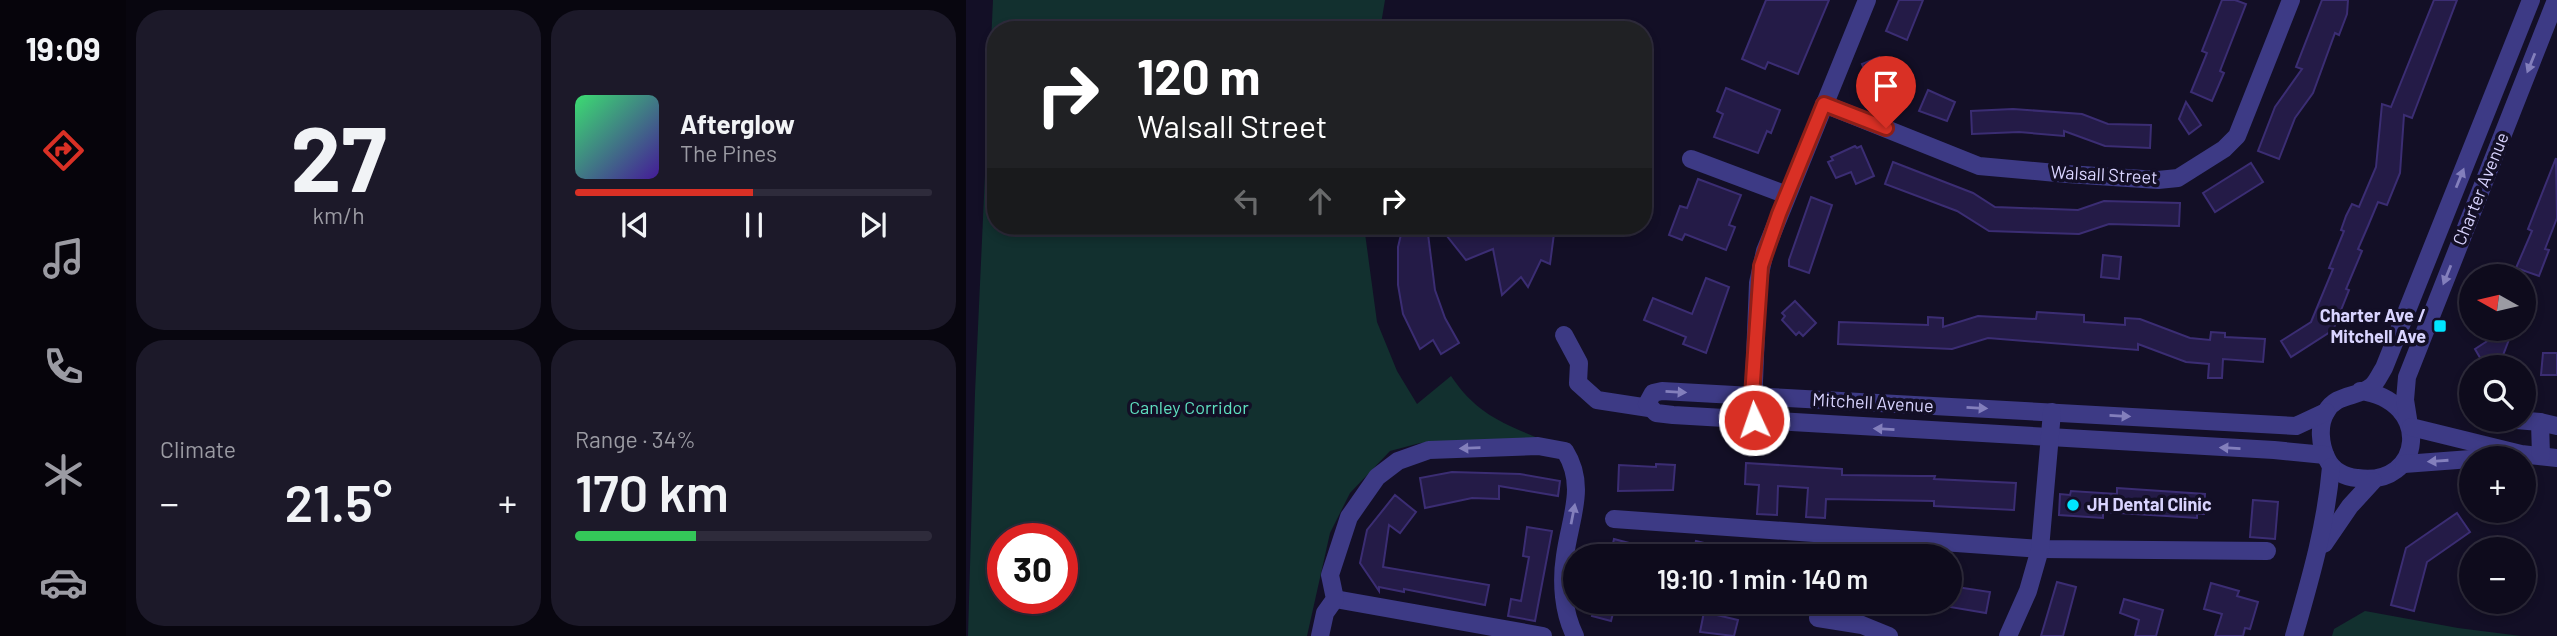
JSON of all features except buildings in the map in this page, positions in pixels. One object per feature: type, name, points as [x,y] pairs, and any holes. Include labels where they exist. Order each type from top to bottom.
[{"type":"street","points":[[1754,420],[1752,396],[1761,266],[1787,195],[1867,0]]},
{"type":"street","name":"Walsall Street","points":[[1824,104],[1979,166],[2158,180],[2178,178],[2224,149],[2237,136],[2291,0]]},
{"type":"street","name":"Charter Avenue","points":[[2360,391],[2371,387],[2384,368],[2531,0]]},
{"type":"street","name":"Charter Avenue","points":[[2410,423],[2405,400],[2407,377],[2556,0]]},
{"type":"street","points":[[1690,159],[1787,195]]},
{"type":"street","points":[[1564,335],[1579,363],[1578,383],[1597,401],[1648,408]]},
{"type":"street","name":"Mitchell Avenue","points":[[2326,412],[2295,426],[1657,391],[1648,399],[1648,408],[1665,414],[2050,439],[2274,450],[2328,461]]},
{"type":"street","points":[[2294,636],[2328,507],[2328,461],[2320,437],[2326,412],[2335,400],[2360,391],[2376,393],[2395,403],[2410,423],[2410,446],[2404,464]]},
{"type":"street","points":[[2008,636],[2028,591],[2039,549],[2052,412]]},
{"type":"street","points":[[2410,423],[2492,446]]},
{"type":"street","points":[[2548,424],[2549,457]]},
{"type":"street","points":[[1320,636],[1325,612],[1335,599],[1330,575],[1349,517],[1377,477],[1398,461],[1429,450],[1538,446],[1564,451],[1573,464],[1578,488],[1565,555],[1563,588],[1573,633],[1552,636]]},
{"type":"street","points":[[2318,551],[2350,506],[2373,481],[2391,474],[2404,464],[2459,460]]},
{"type":"street","points":[[2328,461],[2350,477],[2373,481]]},
{"type":"street","points":[[1614,519],[2039,549],[2267,551]]},
{"type":"street","points":[[1335,599],[1543,636]]},
{"type":"street","points":[[1818,618],[1862,625],[1889,636]]},
{"type":"green space","name":"Canley Corridor","points":[[993,0],[1385,0],[1382,21],[992,21]]},
{"type":"green space","name":"Canley Corridor","points":[[987,131],[987,235],[1365,235],[1377,322],[1397,371],[1417,404],[1451,376],[1480,408],[1540,439],[1420,443],[1390,451],[1350,493],[1330,533],[1307,636],[968,636],[975,393]]},
{"type":"green space","points":[[2365,611],[2521,636],[2332,636],[2334,629]]},
{"type":"place","name":"Charter Ave / Mitchell Ave","points":[[2440,326]]},
{"type":"place","name":"JH Dental Clinic","points":[[2073,505]]},
{"type":"route","points":[[1754,420],[1752,396],[1761,266],[1824,104],[1886,128]]}]
